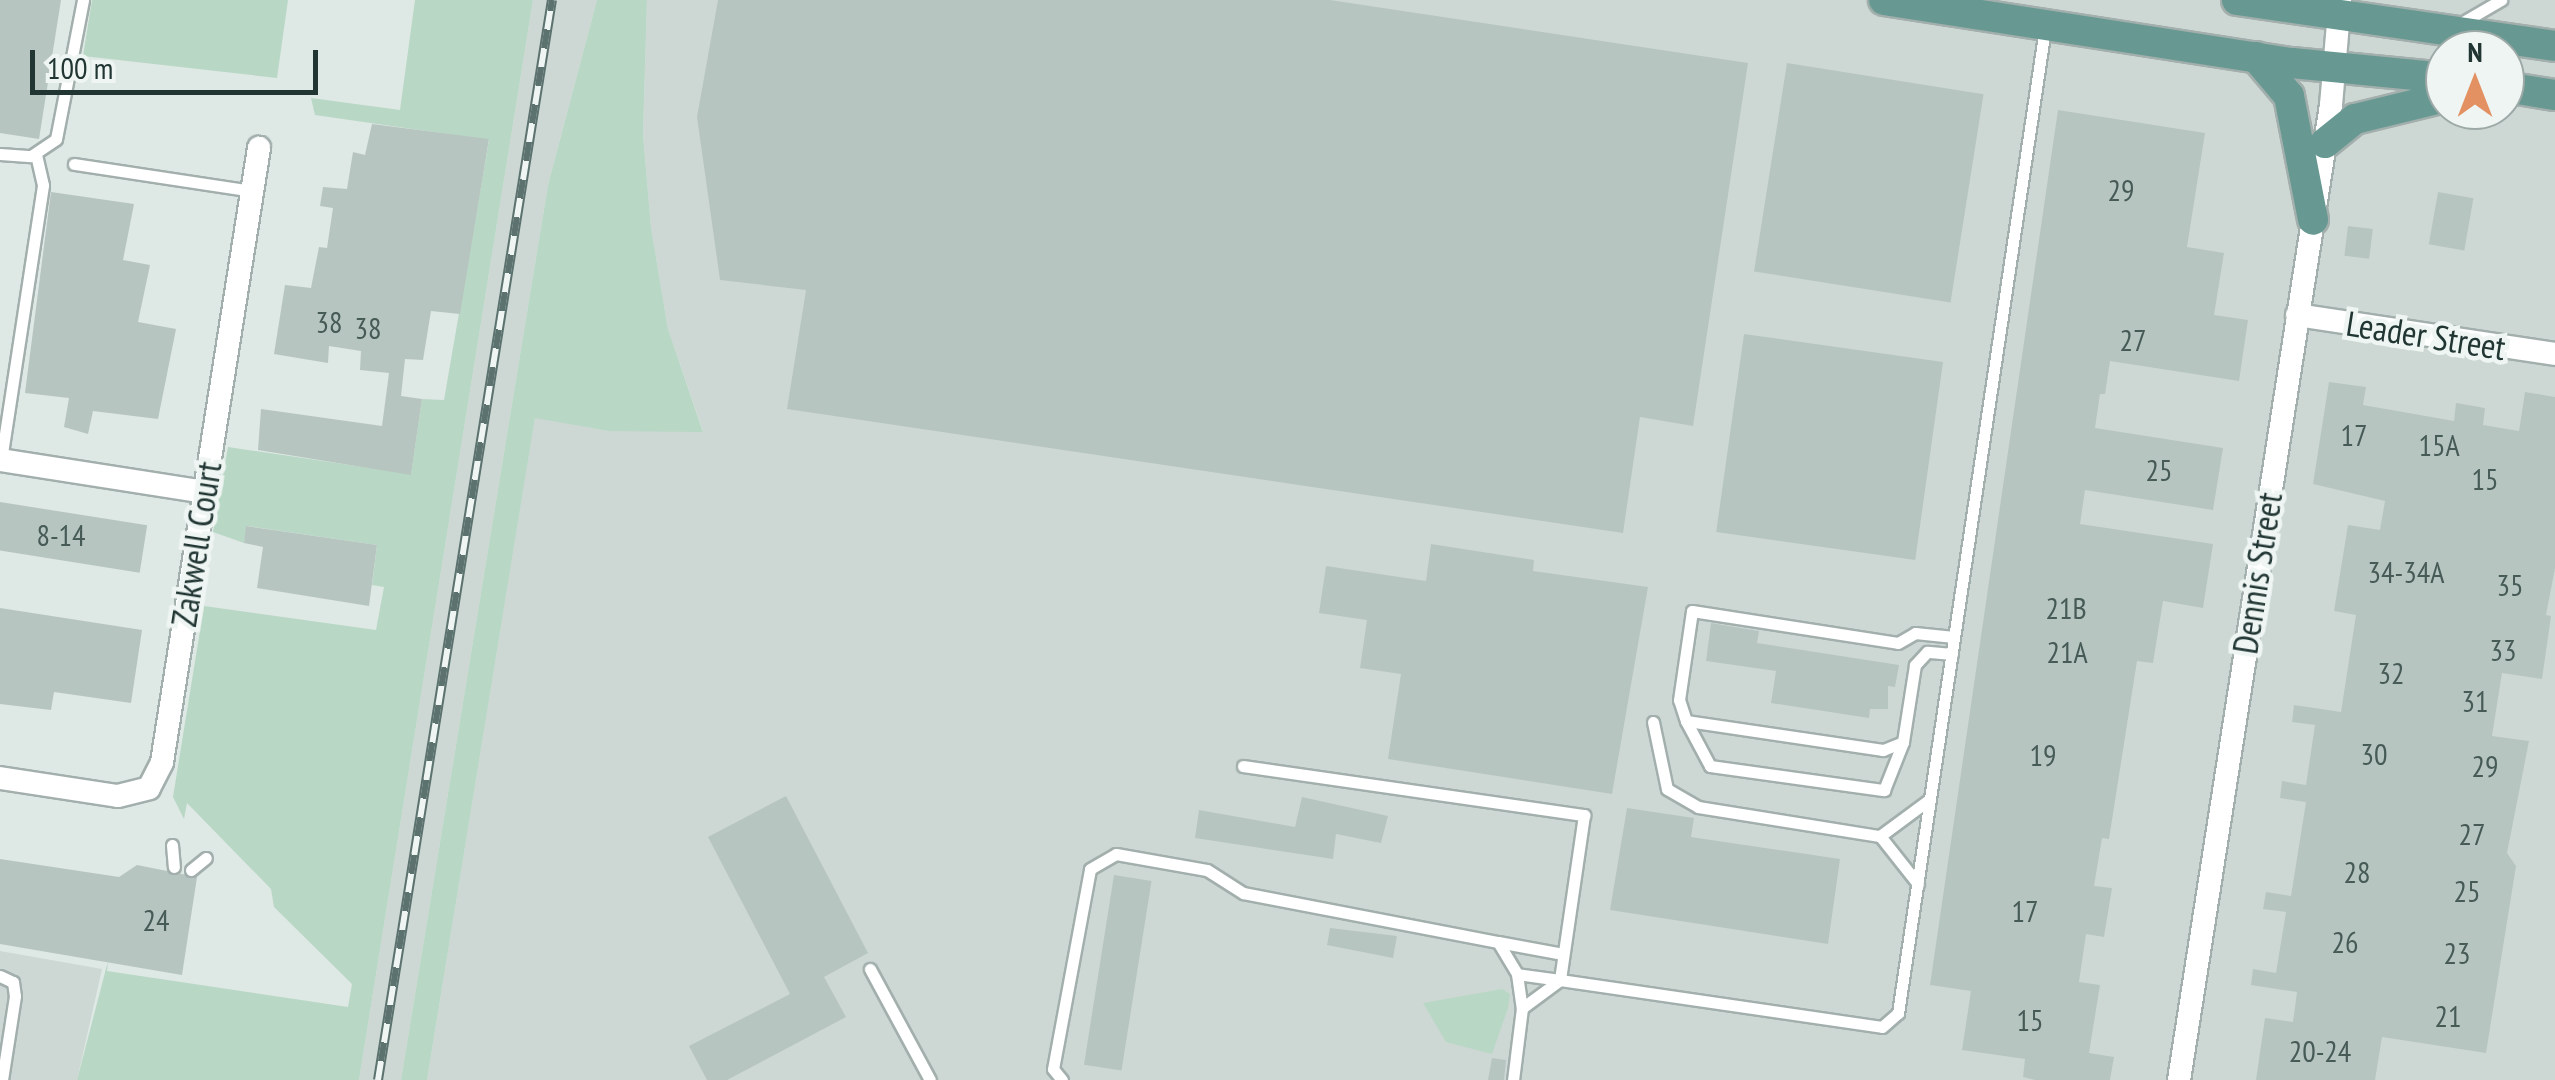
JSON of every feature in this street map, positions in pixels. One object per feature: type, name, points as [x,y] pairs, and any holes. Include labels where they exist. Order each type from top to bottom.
[{"type":"main road","points":[[1884,0],[2256,58],[2425,76]]},
{"type":"main road","points":[[2237,0],[2340,7],[2450,30]]},
{"type":"main road","points":[[2390,0],[2412,24]]},
{"type":"main road","points":[[2525,41],[2555,46]]},
{"type":"main road","points":[[2256,58],[2289,96],[2312,220]]},
{"type":"main road","points":[[2325,143],[2360,117],[2425,102]]},
{"type":"street","name":"Dennis Street","points":[[2179,1080],[2325,143],[2340,7]]},
{"type":"street","name":"Zakwell Court","points":[[0,778],[118,796],[150,788],[162,762],[259,148]]},
{"type":"street","name":"Leader Street","points":[[2298,315],[2555,354]]},
{"type":"street","points":[[0,460],[205,492]]},
{"type":"lane","points":[[0,154],[36,154],[56,139],[63,119],[83,0]]},
{"type":"lane","points":[[2450,30],[2501,0]]},
{"type":"lane","points":[[1517,974],[1882,1027],[1898,1013],[2045,24]]},
{"type":"lane","points":[[0,460],[43,185],[36,154]]},
{"type":"lane","points":[[74,164],[252,191]]},
{"type":"lane","points":[[1952,654],[1927,652],[1916,665],[1903,742],[1884,790],[1710,766],[1679,700],[1692,611],[1898,642],[1916,633],[1954,637]]},
{"type":"lane","points":[[1686,720],[1883,750],[1903,742]]},
{"type":"lane","points":[[1653,722],[1667,789],[1698,807],[1880,836],[1918,884]]},
{"type":"lane","points":[[1243,766],[1584,815],[1560,980],[1522,1008]]},
{"type":"lane","points":[[1880,836],[1930,799]]},
{"type":"lane","points":[[172,845],[174,867]]},
{"type":"lane","points":[[1062,1080],[1053,1069],[1090,869],[1116,854],[1207,870],[1242,893],[1563,954]]},
{"type":"lane","points":[[191,870],[206,858]]},
{"type":"lane","points":[[1498,942],[1517,974],[1522,1008],[1513,1080]]},
{"type":"lane","points":[[870,969],[930,1080]]},
{"type":"lane","points":[[0,976],[13,982],[16,996],[2,1080]]},
{"type":"shaded area","points":[[533,0],[597,0],[548,185],[401,1080],[359,1080]]},
{"type":"shaded area","points":[[647,0],[2555,0],[2555,1080],[427,1080],[535,417],[609,431],[703,431],[668,329],[651,227],[643,134]]},
{"type":"shaded area","points":[[0,951],[102,969],[77,1080],[0,1080]]},
{"type":"green space","points":[[92,0],[288,0],[277,78],[83,56]]},
{"type":"green space","points":[[415,0],[533,0],[359,1080],[77,1080],[108,961],[107,971],[348,1007],[352,984],[274,907],[271,889],[187,803],[184,819],[173,797],[204,606],[376,630],[384,587],[372,585],[377,545],[247,526],[244,543],[213,532],[228,447],[411,474],[422,399],[444,400],[489,140],[315,115],[311,98],[400,110]]},
{"type":"green space","points":[[597,0],[647,0],[643,134],[651,227],[668,329],[703,432],[609,431],[535,418],[427,1080],[401,1080],[548,185]]},
{"type":"green space","points":[[1502,989],[1510,994],[1508,1008],[1492,1054],[1446,1042],[1423,1003]]},
{"type":"building","points":[[0,0],[61,0],[39,139],[0,133]]},
{"type":"building","points":[[718,0],[1330,0],[1748,63],[1693,426],[1640,417],[1623,533],[787,409],[806,290],[720,280],[697,117]]},
{"type":"building","points":[[1787,63],[1984,94],[1951,303],[1754,271]]},
{"type":"building","points":[[2058,110],[2205,133],[2187,247],[2224,253],[2214,315],[2248,320],[2239,381],[2110,361],[2105,394],[2100,394],[2095,428],[2223,448],[2213,510],[2085,490],[2080,524],[2213,544],[2203,608],[2163,601],[2153,663],[2137,661],[2109,839],[2102,838],[2094,886],[2112,888],[2104,937],[2086,934],[2079,982],[2100,985],[2089,1053],[2114,1057],[2110,1080],[2035,1080],[2023,1077],[2025,1059],[1962,1050],[1971,991],[1930,985]]},
{"type":"building","points":[[372,124],[489,139],[460,314],[431,311],[423,360],[405,359],[401,396],[422,399],[411,475],[258,450],[261,409],[382,426],[389,373],[360,370],[361,351],[329,346],[328,363],[274,354],[285,285],[311,288],[319,247],[327,248],[333,208],[320,206],[323,187],[347,189],[353,152],[365,155]]},
{"type":"building","points":[[51,192],[134,204],[123,260],[150,265],[138,322],[176,329],[158,419],[93,411],[88,434],[64,427],[69,398],[25,393]]},
{"type":"building","points":[[2438,192],[2473,198],[2464,250],[2429,244]]},
{"type":"building","points":[[2348,226],[2373,229],[2369,259],[2344,256]]},
{"type":"building","points":[[1744,334],[1943,362],[1915,560],[1716,532]]},
{"type":"building","points":[[2329,382],[2366,387],[2363,405],[2454,421],[2456,403],[2485,408],[2483,425],[2519,431],[2525,392],[2555,397],[2555,568],[2546,615],[2551,616],[2542,679],[2502,673],[2492,736],[2529,741],[2507,853],[2516,866],[2486,1053],[2382,1037],[2375,1080],[2256,1080],[2265,1018],[2293,1022],[2297,992],[2251,985],[2253,969],[2276,973],[2286,912],[2263,909],[2266,892],[2291,896],[2306,802],[2280,798],[2282,781],[2306,785],[2315,725],[2292,722],[2294,705],[2341,712],[2356,615],[2334,611],[2348,525],[2380,530],[2385,501],[2313,484]]},
{"type":"building","points":[[0,502],[147,525],[140,573],[0,551]]},
{"type":"building","points":[[246,526],[377,545],[369,606],[257,588],[263,547],[244,543]]},
{"type":"building","points":[[1431,544],[1534,560],[1533,571],[1648,587],[1612,794],[1388,759],[1401,674],[1360,668],[1367,620],[1319,613],[1326,566],[1426,581]]},
{"type":"building","points":[[0,608],[142,630],[131,703],[54,692],[51,710],[0,704]]},
{"type":"building","points":[[1711,623],[1759,631],[1757,643],[1899,665],[1895,687],[1888,686],[1888,709],[1870,709],[1869,718],[1771,703],[1776,671],[1706,661]]},
{"type":"building","points":[[786,796],[868,953],[824,977],[846,1017],[727,1080],[707,1080],[689,1046],[790,994],[708,837]]},
{"type":"building","points":[[1302,797],[1388,816],[1381,843],[1336,834],[1333,859],[1195,838],[1199,810],[1295,827]]},
{"type":"building","points":[[1627,808],[1694,818],[1691,837],[1840,859],[1828,944],[1610,910]]},
{"type":"building","points":[[0,859],[119,877],[137,865],[197,877],[182,975],[0,944]]},
{"type":"building","points":[[1114,875],[1152,881],[1121,1071],[1084,1065]]},
{"type":"building","points":[[1330,928],[1397,936],[1393,958],[1327,945]]},
{"type":"building","points":[[1492,1058],[1506,1060],[1504,1080],[1488,1080]]},
{"type":"railway","points":[[378,1080],[552,0]]}]
